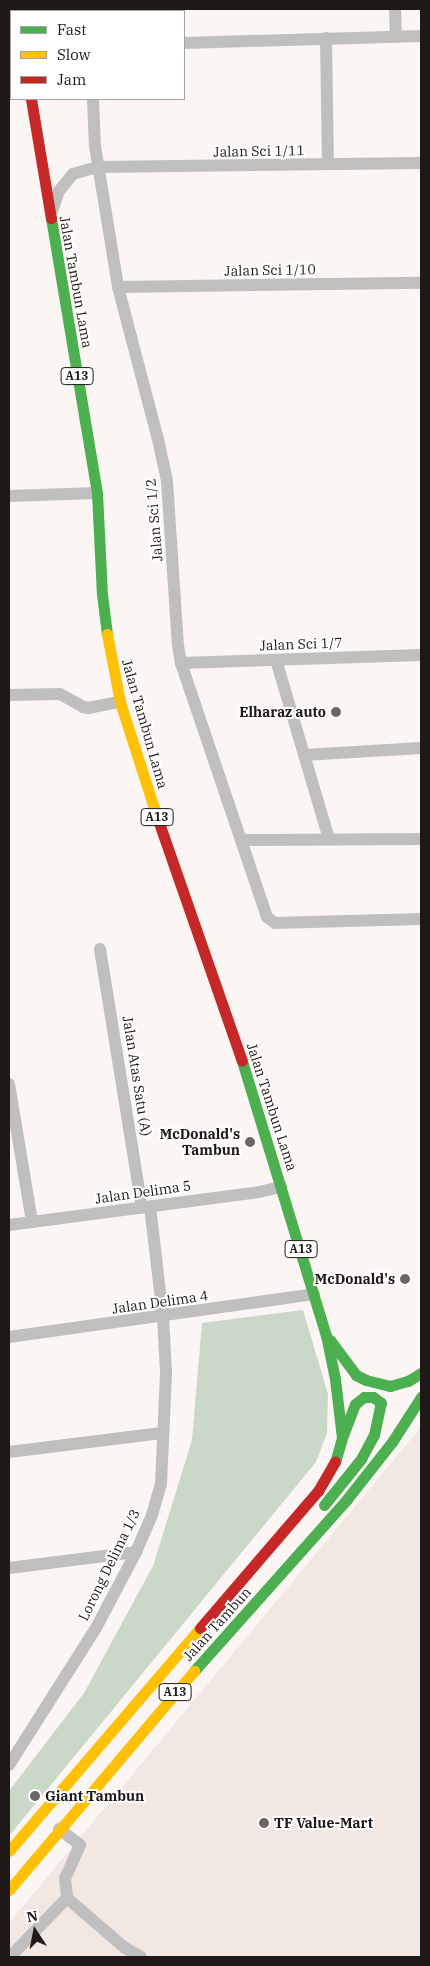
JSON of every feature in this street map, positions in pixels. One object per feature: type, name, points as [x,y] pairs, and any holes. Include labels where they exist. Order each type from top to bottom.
[{"type":"main road","name":"Jalan Tambun Lama","points":[[31,100],[97,493],[102,594],[111,660],[120,702],[156,815],[236,1046],[282,1187],[326,1335],[335,1379],[342,1438]]},
{"type":"main road","points":[[326,1335],[356,1375],[366,1380],[390,1386],[408,1381],[421,1373]]},
{"type":"main road","name":"Jalan Tambun","points":[[9,1851],[296,1517],[334,1467],[342,1438],[355,1404],[364,1397],[373,1397],[381,1403],[374,1435],[361,1459],[318,1512]]},
{"type":"main road","name":"Jalan Tambun","points":[[9,1890],[174,1693],[240,1622],[347,1499],[392,1442],[421,1397]]},
{"type":"main road","points":[[240,1622],[263,1581],[306,1528]]},
{"type":"street","points":[[395,9],[396,37]]},
{"type":"street","points":[[185,43],[421,36]]},
{"type":"street","points":[[326,38],[328,164]]},
{"type":"street","name":"Jalan Sci 1/2","points":[[93,100],[98,167],[118,287],[158,439],[166,481],[181,663],[267,917],[272,922],[279,923],[421,919]]},
{"type":"street","name":"Jalan Sci 1/11","points":[[50,218],[59,191],[73,174],[98,167],[421,162]]},
{"type":"street","name":"Jalan Sci 1/10","points":[[118,287],[421,283]]},
{"type":"street","points":[[9,496],[97,493]]},
{"type":"street","name":"Jalan Sci 1/7","points":[[181,663],[421,655]]},
{"type":"street","points":[[276,660],[329,839]]},
{"type":"street","points":[[9,694],[60,694],[82,707],[88,708],[120,702]]},
{"type":"street","points":[[304,755],[421,748]]},
{"type":"street","points":[[241,840],[421,838]]},
{"type":"street","name":"Jalan Atas Satu (A)","points":[[100,949],[146,1208]]},
{"type":"street","points":[[9,1084],[32,1222]]},
{"type":"street","name":"Jalan Delima 5","points":[[9,1225],[146,1208],[282,1187]]},
{"type":"street","name":"Lorong Delima 1/3","points":[[9,1765],[96,1628],[136,1552],[152,1515],[161,1484],[166,1372],[163,1317],[146,1208]]},
{"type":"street","name":"Jalan Delima 4","points":[[9,1337],[163,1317],[313,1290]]},
{"type":"street","points":[[9,1452],[162,1433]]},
{"type":"street","points":[[9,1568],[136,1552]]},
{"type":"street","points":[[59,1829],[80,1846],[65,1878],[67,1898],[125,1948],[141,1957]]},
{"type":"street","points":[[10,1957],[67,1898]]},
{"type":"shaded area","points":[[421,1427],[421,1957],[9,1957],[9,1923]]},
{"type":"green space","points":[[303,1310],[328,1394],[327,1433],[316,1462],[9,1836],[9,1791],[84,1693],[153,1566],[192,1440],[202,1323]]},
{"type":"traffic: fast","points":[[51,218],[97,493],[102,594],[107,634]]},
{"type":"traffic: fast","points":[[242,1061],[326,1335],[335,1379],[342,1438],[335,1462]]},
{"type":"traffic: fast","points":[[330,1340],[356,1375],[366,1380],[390,1386],[408,1381],[421,1373]]},
{"type":"traffic: fast","points":[[324,1505],[361,1459],[374,1435],[381,1403],[373,1397],[364,1397],[355,1404],[343,1436]]},
{"type":"traffic: fast","points":[[194,1671],[347,1499],[392,1442],[421,1397]]},
{"type":"traffic: slow","points":[[107,634],[120,702],[157,817]]},
{"type":"traffic: slow","points":[[9,1851],[200,1628]]},
{"type":"traffic: slow","points":[[9,1890],[194,1671]]},
{"type":"traffic: jam","points":[[31,100],[51,218]]},
{"type":"traffic: jam","points":[[157,817],[242,1061]]},
{"type":"traffic: jam","points":[[200,1628],[318,1491],[335,1462]]},
{"type":"place","name":"Elharaz auto","points":[[336,712]]},
{"type":"place","name":"McDonald's Tambun","points":[[250,1142]]},
{"type":"place","name":"McDonald's","points":[[405,1279]]},
{"type":"place","name":"Giant Tambun","points":[[35,1796]]},
{"type":"place","name":"TF Value-Mart","points":[[264,1823]]}]
